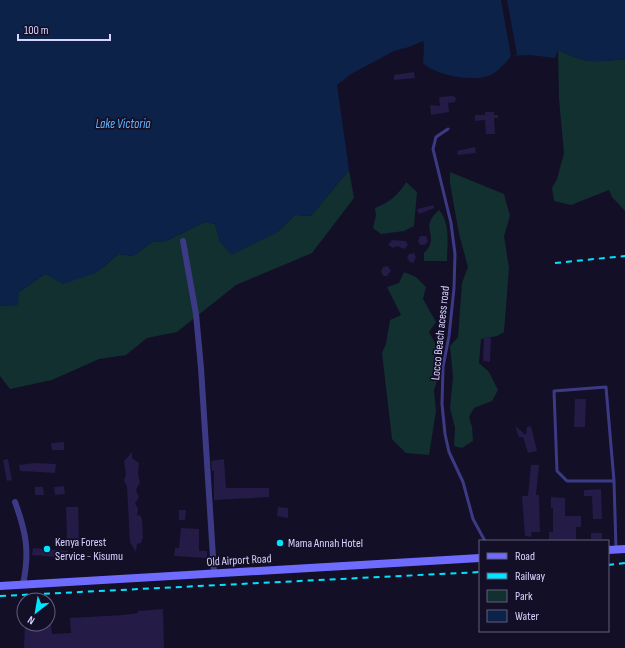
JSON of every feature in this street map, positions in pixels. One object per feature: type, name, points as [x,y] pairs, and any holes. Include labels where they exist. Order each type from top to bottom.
[{"type":"main road","points":[[612,550],[625,549]]},
{"type":"main road","name":"Old Airport Road","points":[[0,586],[479,558]]},
{"type":"street","points":[[184,242],[196,314],[214,573]]},
{"type":"street","points":[[15,502],[24,528],[26,540],[27,560],[23,584]]},
{"type":"lane","name":"Locco Beach acess road","points":[[448,129],[436,137],[433,149],[451,223],[455,254],[454,288],[449,336],[443,367],[442,404],[445,434],[449,452],[462,482],[473,519],[484,540]]},
{"type":"lane","points":[[612,550],[614,481],[606,387],[554,391],[556,471],[567,481],[614,481]]},
{"type":"green space","points":[[558,50],[576,58],[591,61],[625,59],[625,211],[612,197],[609,190],[571,205],[554,201],[552,188],[557,179],[564,153],[559,99]]},
{"type":"green space","points":[[349,170],[354,198],[312,253],[236,285],[177,332],[147,338],[126,355],[99,359],[52,380],[10,389],[0,376],[0,306],[17,305],[19,292],[45,274],[77,277],[85,276],[100,269],[118,254],[133,256],[152,242],[166,241],[205,222],[215,224],[220,242],[259,240],[276,233],[295,215],[311,216]]},
{"type":"green space","points":[[450,172],[504,194],[510,216],[504,236],[509,268],[504,332],[497,336],[481,339],[479,363],[489,372],[498,390],[492,401],[474,408],[469,417],[472,427],[473,441],[462,448],[454,446],[455,428],[450,408],[453,377],[450,346],[458,337],[462,283],[468,267],[459,234],[450,183]]},
{"type":"green space","points":[[406,182],[417,192],[414,226],[404,231],[381,234],[373,228],[376,215],[375,208],[393,198]]},
{"type":"green space","points":[[439,210],[443,216],[447,228],[447,261],[424,261],[424,253],[429,247],[431,241],[429,227],[430,222]]},
{"type":"green space","points":[[404,272],[416,277],[426,287],[423,299],[436,322],[429,332],[435,343],[435,361],[438,378],[434,390],[436,411],[429,455],[406,453],[392,439],[382,353],[386,344],[390,320],[401,315],[387,287],[399,283]]},
{"type":"water","name":"Lake Victoria","points":[[0,0],[625,0],[625,59],[591,61],[576,58],[558,50],[555,58],[530,55],[511,56],[501,68],[491,75],[481,78],[464,78],[436,71],[423,63],[423,41],[394,51],[351,74],[337,85],[349,170],[311,216],[295,215],[276,233],[231,255],[220,242],[215,224],[205,222],[166,241],[152,242],[133,256],[118,254],[96,273],[63,284],[45,274],[19,292],[18,305],[0,306]]},
{"type":"pier","points":[[501,0],[507,0],[517,55],[511,56]]},
{"type":"building","points":[[414,72],[415,78],[394,80],[394,75]]},
{"type":"building","points":[[453,96],[456,98],[455,102],[448,103],[449,112],[431,115],[430,105],[440,106],[439,97]]},
{"type":"building","points":[[485,112],[494,112],[494,115],[498,115],[498,118],[494,118],[495,134],[486,134],[485,120],[475,121],[475,115],[485,115]]},
{"type":"building","points":[[475,147],[476,153],[458,155],[457,151]]},
{"type":"building","points":[[434,205],[434,208],[419,214],[417,209]]},
{"type":"building","points":[[420,236],[426,236],[428,241],[425,245],[420,245],[418,241]]},
{"type":"building","points":[[392,240],[406,241],[408,245],[404,249],[397,246],[393,248],[388,245]]},
{"type":"building","points":[[414,253],[416,257],[413,263],[407,258],[409,254]]},
{"type":"building","points":[[388,266],[391,271],[387,276],[383,276],[381,271],[383,267]]},
{"type":"building","points":[[484,337],[491,338],[490,362],[483,361]]},
{"type":"building","points":[[575,399],[586,399],[585,427],[574,427]]},
{"type":"building","points":[[515,426],[526,435],[527,427],[531,426],[537,451],[528,453],[523,437],[519,437]]},
{"type":"building","points":[[64,442],[64,450],[52,450],[51,443]]},
{"type":"building","points":[[132,452],[132,458],[139,463],[138,475],[140,482],[136,490],[139,497],[135,503],[138,509],[137,516],[140,515],[142,519],[143,537],[141,543],[137,544],[136,552],[130,542],[127,487],[124,480],[126,475],[124,461]]},
{"type":"building","points":[[8,459],[12,480],[7,481],[3,460]]},
{"type":"building","points":[[224,459],[226,488],[269,488],[269,497],[214,500],[214,471],[212,471],[211,461]]},
{"type":"building","points":[[35,463],[56,464],[55,473],[20,471],[19,465]]},
{"type":"building","points":[[531,465],[539,465],[536,495],[539,495],[540,532],[531,532],[532,537],[525,536],[522,496],[528,496]]},
{"type":"building","points":[[64,486],[65,494],[55,495],[54,487]]},
{"type":"building","points":[[35,487],[43,487],[44,495],[35,495]]},
{"type":"building","points":[[601,489],[602,519],[593,519],[592,496],[584,496],[584,490]]},
{"type":"building","points":[[551,497],[565,498],[565,516],[581,516],[581,527],[576,527],[576,540],[549,540],[549,532],[553,532],[553,508],[551,508]]},
{"type":"building","points":[[66,507],[78,507],[79,540],[67,540]]},
{"type":"building","points":[[278,507],[288,508],[288,518],[277,516]]},
{"type":"building","points":[[179,510],[186,510],[185,520],[179,520]]},
{"type":"building","points":[[181,528],[199,529],[199,551],[207,551],[207,558],[174,556],[175,548],[179,548]]},
{"type":"building","points":[[591,533],[602,533],[602,539],[591,539]]},
{"type":"building","points":[[33,548],[68,551],[68,558],[32,555]]},
{"type":"building","points":[[163,609],[164,648],[24,648],[25,632],[52,632],[52,634],[71,633],[70,618],[123,615],[138,613],[138,611]]},
{"type":"railway","points":[[555,263],[625,256]]},
{"type":"railway","points":[[609,565],[625,563]]},
{"type":"railway","points":[[0,596],[479,572]]},
{"type":"place","name":"Mama Annah Hotel","points":[[280,543]]},
{"type":"place","name":"Kenya Forest Service - Kisumu","points":[[47,549]]}]
